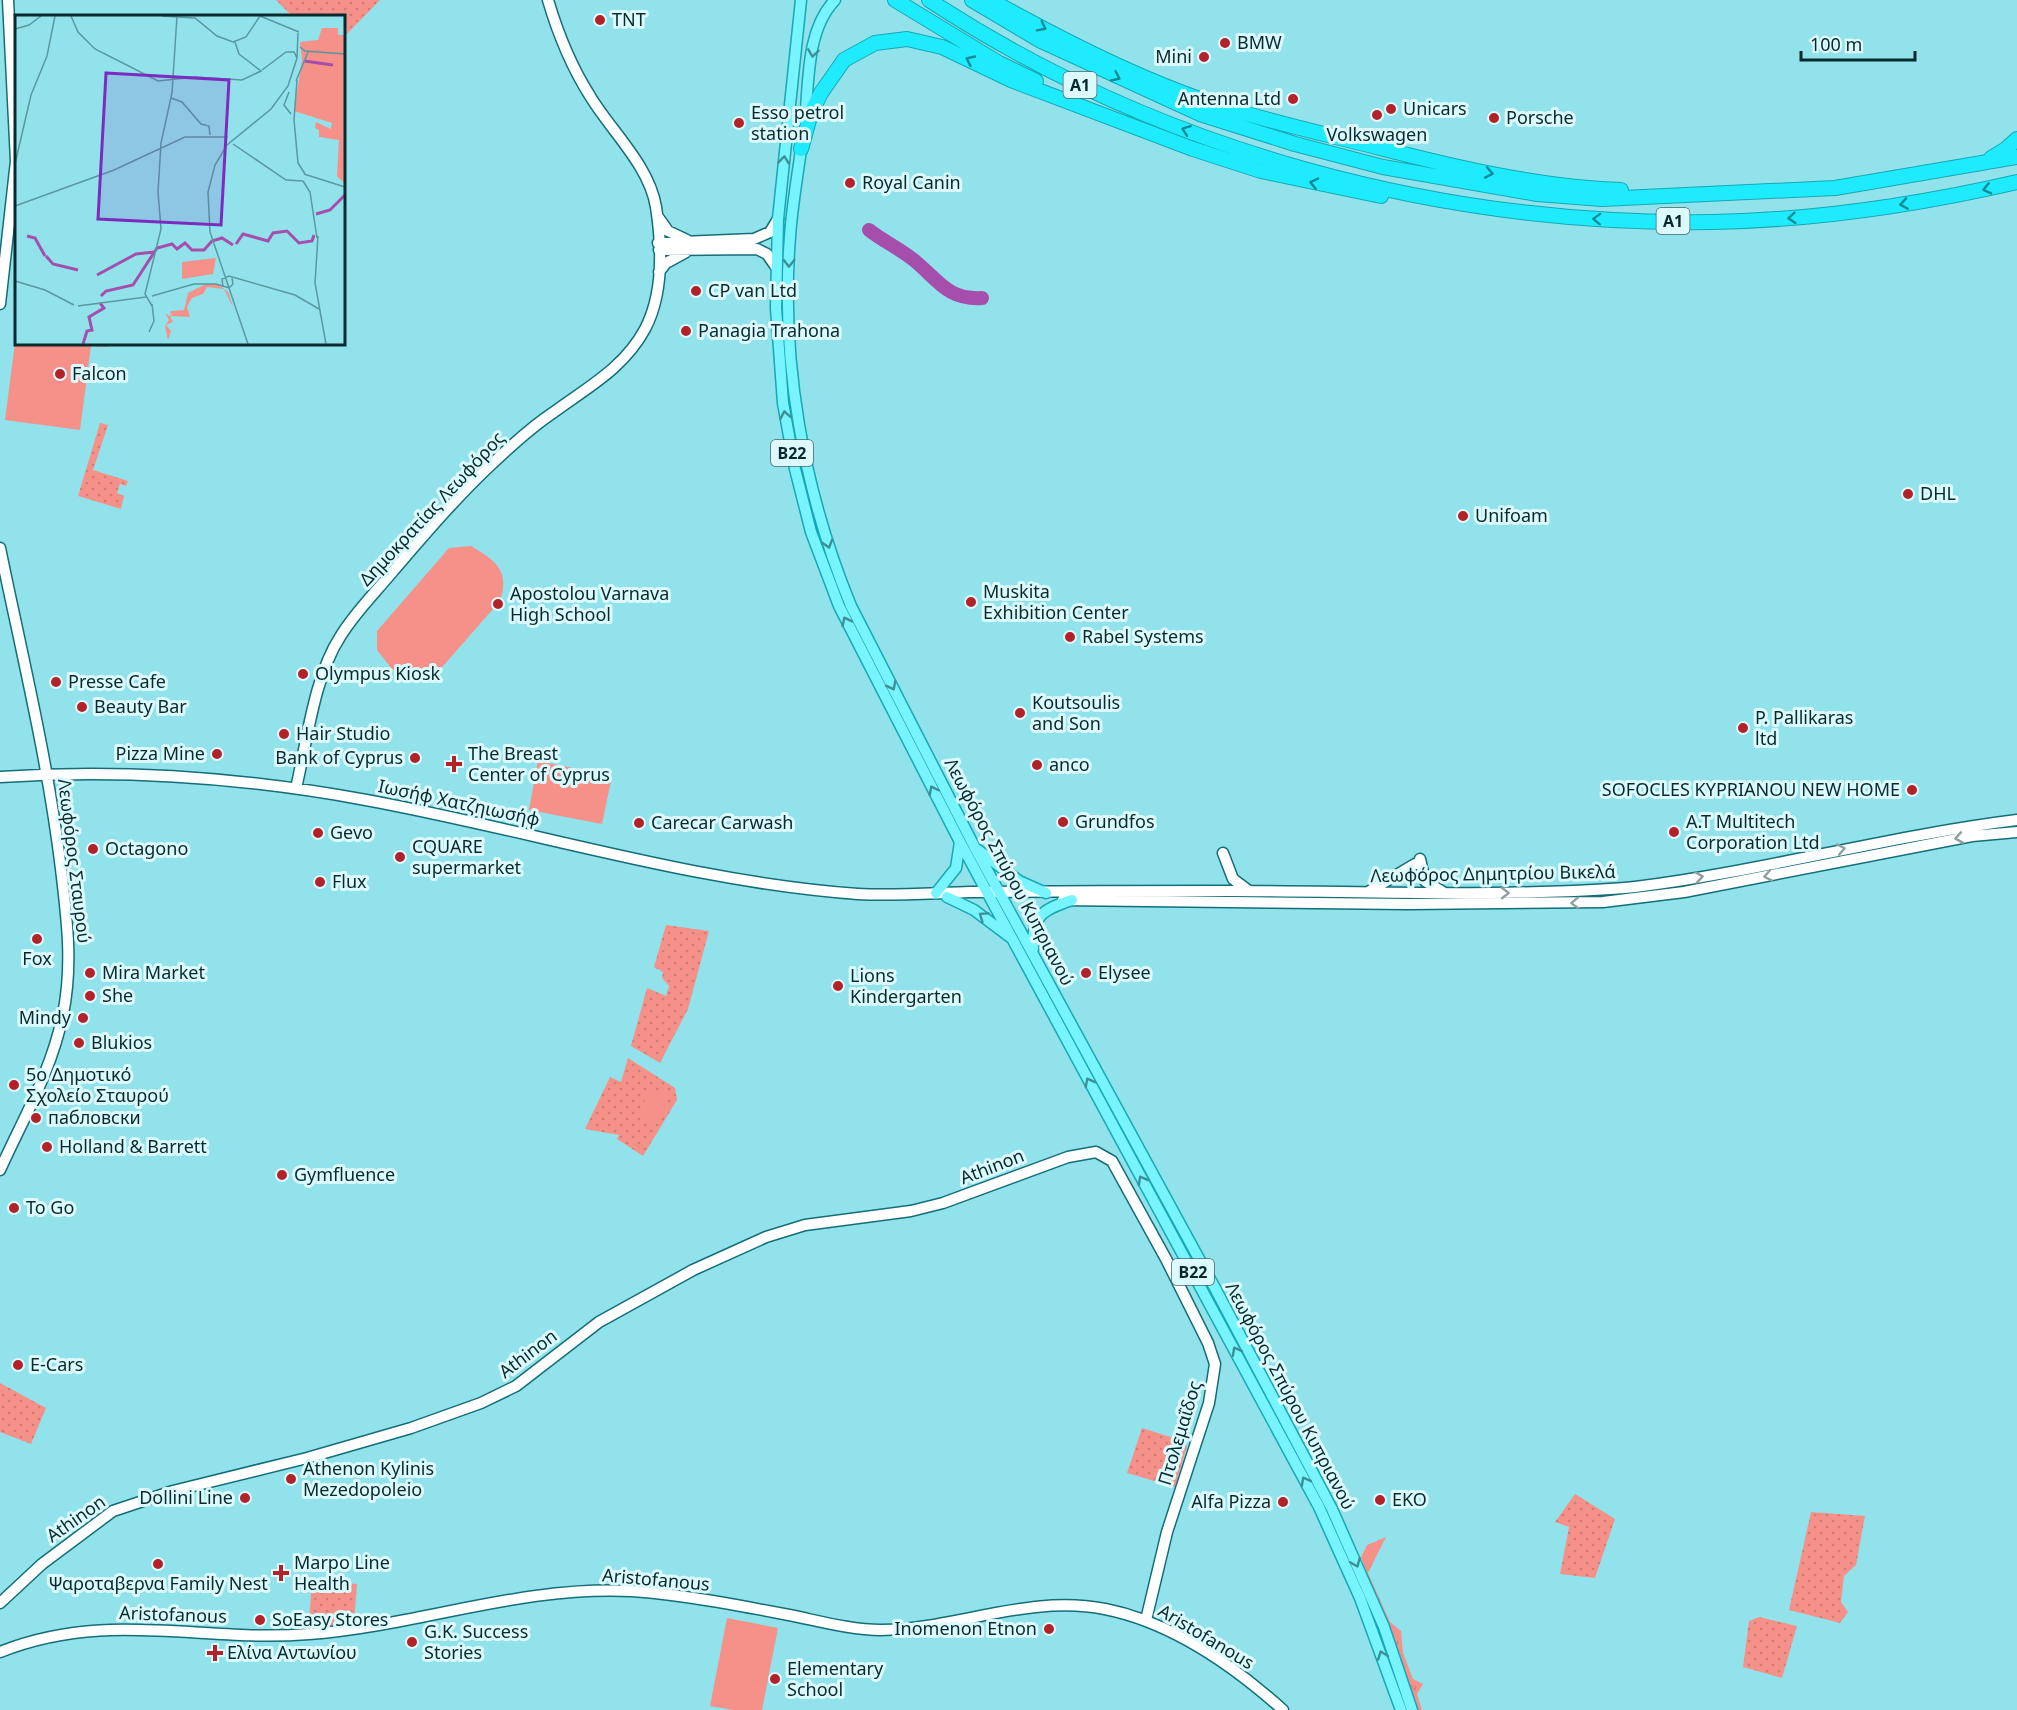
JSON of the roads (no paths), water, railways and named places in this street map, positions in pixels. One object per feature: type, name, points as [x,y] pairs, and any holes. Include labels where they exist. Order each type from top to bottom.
[{"type":"highway","points":[[895,0],[999,63],[1102,113]]},
{"type":"highway","name":"A1","points":[[929,0],[979,32],[1044,68],[1190,132],[1291,164],[1352,180],[1497,210],[1590,219],[1713,222],[1850,212],[1958,195],[2017,182]]},
{"type":"highway","name":"A1","points":[[972,0],[1041,41],[1200,114],[1327,153],[1390,168],[1580,199],[1835,188],[2017,157]]},
{"type":"highway","points":[[990,0],[1088,51],[1186,94],[1356,149],[1470,182]]},
{"type":"highway","points":[[801,149],[811,112],[834,70],[859,50],[890,40],[922,40],[942,47],[1011,80],[1165,139],[1261,171],[1389,197],[1497,210]]},
{"type":"highway","points":[[1289,126],[1432,162],[1571,187],[1713,195]]},
{"type":"highway","points":[[1975,164],[1999,154],[2017,139]]},
{"type":"main road","points":[[8,0],[15,141]]},
{"type":"main road","name":"Δημοκρατίας Λεωφόρος","points":[[296,788],[322,677],[338,639],[360,609],[494,461],[551,413],[610,373],[627,355],[651,315],[659,272],[659,247],[657,216],[649,185],[588,93],[558,32],[548,0]]},
{"type":"main road","name":"Λεωφόρος Σπύρου Κυπριανού","points":[[801,0],[778,219],[776,267],[778,350],[783,403],[811,531],[839,606],[960,842],[1033,953],[1332,1509],[1384,1627],[1412,1710]]},
{"type":"main road","name":"Λεωφόρος Σπύρου Κυπριανού","points":[[835,0],[821,17],[816,35],[789,237],[791,341],[803,443],[825,533],[851,606],[974,846],[1014,941],[1118,1138],[1220,1320],[1332,1533],[1374,1632],[1401,1710]]},
{"type":"main road","points":[[0,304],[15,170]]},
{"type":"main road","points":[[657,216],[668,231],[693,245],[757,249],[767,254],[776,267]]},
{"type":"main road","points":[[659,247],[761,237],[770,232],[778,219]]},
{"type":"main road","points":[[659,272],[674,257],[693,245]]},
{"type":"main road","name":"Λεωφόρος Σταυρού","points":[[0,548],[46,774],[67,922],[69,984],[60,1028],[42,1081],[0,1170]]},
{"type":"main road","name":"Ιωσήφ Χατζηιωσήφ","points":[[0,777],[46,774],[141,776],[296,788],[368,800],[759,882],[860,894],[947,897],[995,895]]},
{"type":"main road","name":"Λεωφόρος Δημητρίου Βικελά","points":[[995,895],[1249,891],[1365,894],[1570,892],[1633,887],[1722,873],[1941,829],[2017,820]]},
{"type":"main road","name":"Λεωφόρος Δημητρίου Βικελά","points":[[995,895],[1072,900],[1447,904],[1603,902],[1684,892],[1972,836],[2017,832]]},
{"type":"main road","points":[[936,893],[956,868],[960,842]]},
{"type":"main road","points":[[974,846],[1013,877],[1046,893]]},
{"type":"main road","points":[[1223,853],[1233,879],[1249,891]]},
{"type":"main road","points":[[1365,894],[1417,861],[1425,881],[1435,889],[1447,894]]},
{"type":"main road","name":"Ιωσήφ Χατζηιωσήφ","points":[[907,895],[936,893],[995,895]]},
{"type":"main road","points":[[947,897],[987,918],[1014,941]]},
{"type":"main road","points":[[1033,953],[1032,932],[1038,917],[1047,909],[1072,900]]},
{"type":"main road","name":"Athinon","points":[[0,1603],[42,1564],[113,1511],[173,1491],[307,1458],[411,1428],[481,1403],[516,1386],[599,1322],[734,1251],[786,1229],[911,1211],[943,1203],[1086,1152]]},
{"type":"main road","name":"Πτολεμαΐδος","points":[[1086,1152],[1096,1152],[1112,1161],[1171,1269],[1208,1343],[1215,1364],[1209,1403],[1167,1532],[1146,1620]]},
{"type":"main road","name":"Aristofanous","points":[[0,1652],[52,1635],[90,1629],[284,1636],[334,1632],[569,1592],[618,1591],[670,1595],[876,1630],[901,1629],[1003,1610],[1044,1606],[1102,1609],[1146,1620],[1203,1650],[1249,1681],[1283,1710]]},
{"type":"waterway","points":[[869,230],[910,257],[945,288],[961,296],[982,298]]},
{"type":"place","name":"TNT","points":[[600,20]]},
{"type":"place","name":"BMW","points":[[1225,43]]},
{"type":"place","name":"Mini","points":[[1204,57]]},
{"type":"place","name":"Antenna Ltd","points":[[1293,99]]},
{"type":"place","name":"Unicars","points":[[1391,109]]},
{"type":"place","name":"Volkswagen","points":[[1377,115]]},
{"type":"place","name":"Porsche","points":[[1494,118]]},
{"type":"place","name":"Esso petrol station","points":[[739,123]]},
{"type":"place","name":"Royal Canin","points":[[850,183]]},
{"type":"place","name":"CP van Ltd","points":[[696,291]]},
{"type":"place","name":"Panagia Trahona","points":[[686,331]]},
{"type":"place","name":"Falcon","points":[[60,374]]},
{"type":"place","name":"DHL","points":[[1908,494]]},
{"type":"place","name":"Unifoam","points":[[1463,516]]},
{"type":"place","name":"Muskita Exhibition Center","points":[[971,602]]},
{"type":"place","name":"Apostolou Varnava High School","points":[[498,604]]},
{"type":"place","name":"Rabel Systems","points":[[1070,637]]},
{"type":"place","name":"Olympus Kiosk","points":[[303,674]]},
{"type":"place","name":"Presse Cafe","points":[[56,682]]},
{"type":"place","name":"Beauty Bar","points":[[82,707]]},
{"type":"place","name":"Koutsoulis and Son","points":[[1020,713]]},
{"type":"place","name":"P. Pallikaras ltd","points":[[1743,728]]},
{"type":"place","name":"Hair Studio","points":[[284,734]]},
{"type":"place","name":"Pizza Mine","points":[[217,754]]},
{"type":"place","name":"Bank of Cyprus","points":[[415,758]]},
{"type":"place","name":"The Breast Center of Cyprus","points":[[454,764]]},
{"type":"place","name":"anco","points":[[1037,765]]},
{"type":"place","name":"SOFOCLES KYPRIANOU NEW HOME","points":[[1912,790]]},
{"type":"place","name":"Grundfos","points":[[1063,822]]},
{"type":"place","name":"Carecar Carwash","points":[[639,823]]},
{"type":"place","name":"A.T Multitech Corporation Ltd","points":[[1674,832]]},
{"type":"place","name":"Gevo","points":[[318,833]]},
{"type":"place","name":"Octagono","points":[[93,849]]},
{"type":"place","name":"CQUARE supermarket","points":[[400,857]]},
{"type":"place","name":"Flux","points":[[320,882]]},
{"type":"place","name":"Fox","points":[[37,939]]},
{"type":"place","name":"Mira Market","points":[[90,973]]},
{"type":"place","name":"Elysee","points":[[1086,973]]},
{"type":"place","name":"Lions Kindergarten","points":[[838,986]]},
{"type":"place","name":"She","points":[[90,996]]},
{"type":"place","name":"Mindy","points":[[83,1018]]},
{"type":"place","name":"Blukios","points":[[79,1043]]},
{"type":"place","name":"5ο Δημοτικό Σχολείο Σταυρού","points":[[14,1085]]},
{"type":"place","name":"пабловски","points":[[36,1118]]},
{"type":"place","name":"Holland & Barrett","points":[[47,1147]]},
{"type":"place","name":"Gymfluence","points":[[282,1175]]},
{"type":"place","name":"To Go","points":[[14,1208]]},
{"type":"place","name":"E-Cars","points":[[18,1365]]},
{"type":"place","name":"Athenon Kylinis Mezedopoleio","points":[[291,1479]]},
{"type":"place","name":"Dollini Line","points":[[245,1498]]},
{"type":"place","name":"EKO","points":[[1380,1500]]},
{"type":"place","name":"Alfa Pizza","points":[[1283,1502]]},
{"type":"place","name":"Ψαροταβερνα Family Nest","points":[[158,1564]]},
{"type":"place","name":"Marpo Line Health","points":[[281,1573]]},
{"type":"place","name":"SoEasy Stores","points":[[260,1620]]},
{"type":"place","name":"Inomenon Etnon","points":[[1049,1629]]},
{"type":"place","name":"G.K. Success Stories","points":[[412,1642]]},
{"type":"place","name":"Ελίνα Αντωνίου","points":[[215,1653]]},
{"type":"place","name":"Elementary School","points":[[775,1679]]}]
